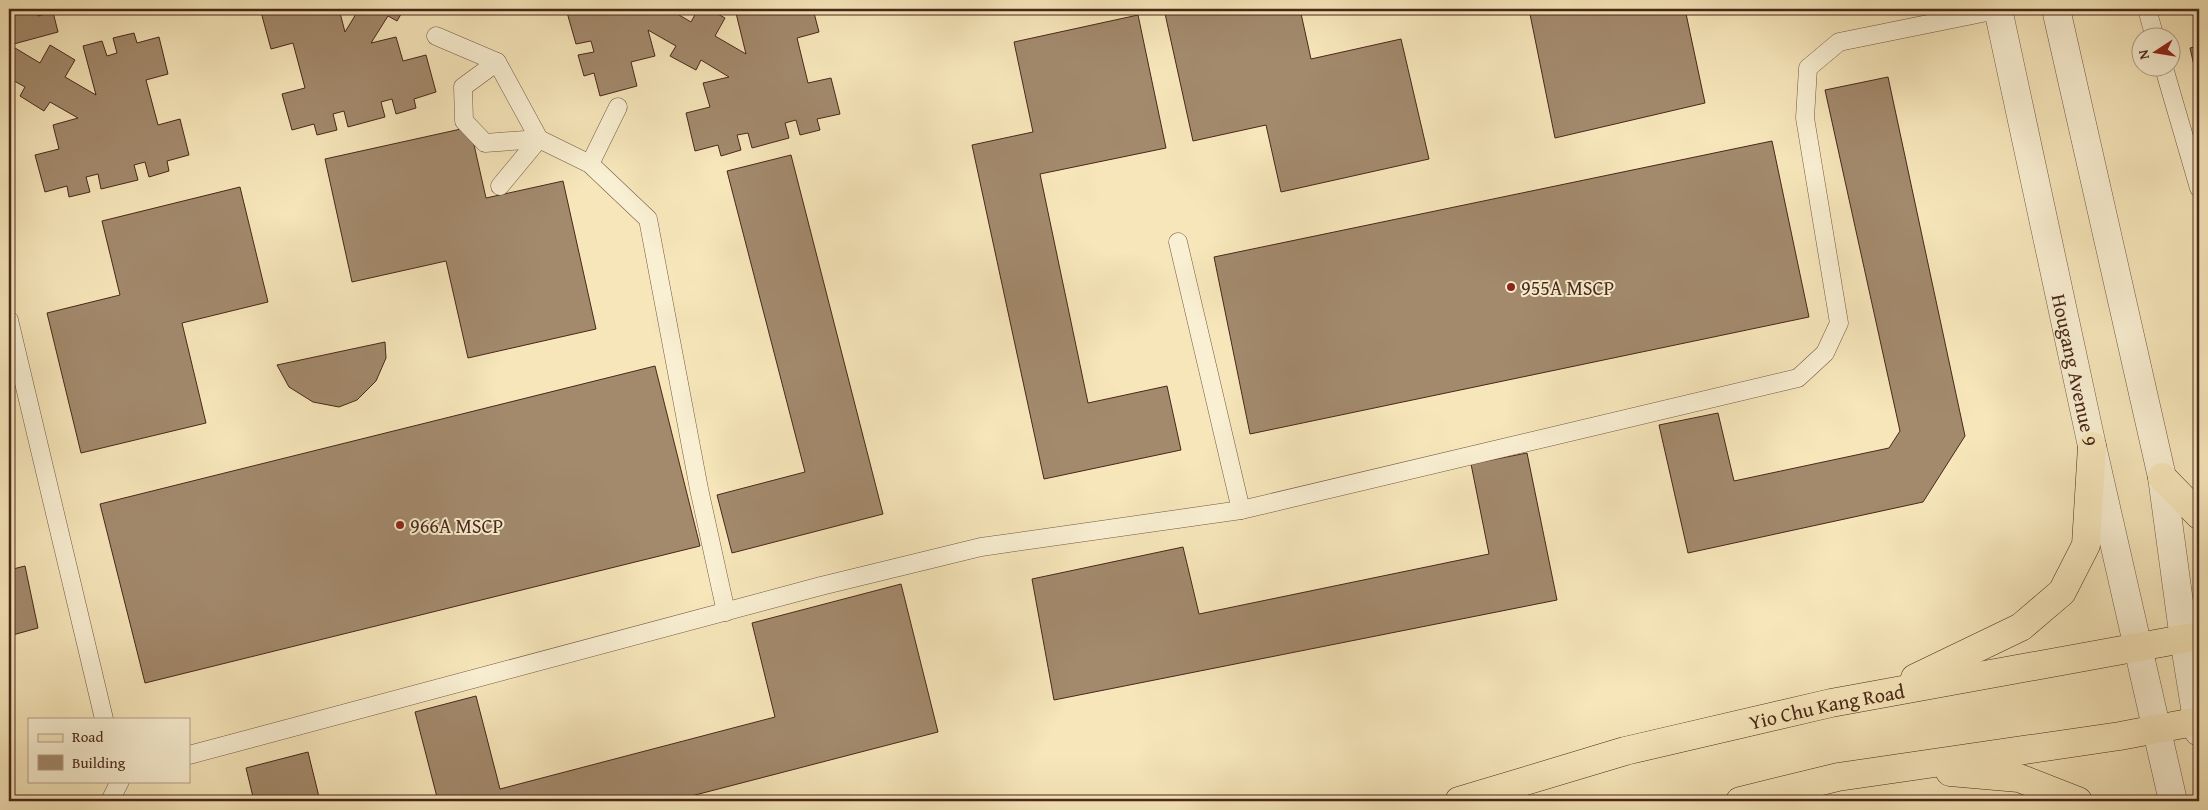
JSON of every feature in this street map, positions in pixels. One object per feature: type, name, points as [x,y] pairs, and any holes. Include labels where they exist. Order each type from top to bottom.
[{"type":"main road","points":[[1887,692],[2021,627],[2062,592],[2086,545],[2092,446]]},
{"type":"main road","points":[[2162,477],[2199,515]]},
{"type":"main road","name":"Yio Chu Kang Road","points":[[1459,801],[1625,751],[1831,703],[2192,638]]},
{"type":"main road","points":[[1740,801],[1838,777],[1909,768],[2156,729],[2199,725]]},
{"type":"main road","points":[[1909,768],[2019,778],[2078,801]]},
{"type":"street","name":"Hougang Avenue 9","points":[[1999,9],[2092,446],[2173,801]]},
{"type":"street","points":[[2056,9],[2162,477],[2192,638],[2199,725]]},
{"type":"lane","points":[[190,755],[372,708],[726,612],[981,547],[1241,510],[1798,378],[1825,353],[1839,323],[1805,118],[1808,68],[1839,42],[1999,9]]},
{"type":"lane","points":[[2147,9],[2152,28]]},
{"type":"lane","points":[[436,36],[497,62],[539,139]]},
{"type":"lane","points":[[497,62],[463,88],[464,121],[485,142],[539,139],[590,164],[648,219],[700,489],[726,612]]},
{"type":"lane","points":[[2167,78],[2199,188]]},
{"type":"lane","points":[[590,164],[618,107]]},
{"type":"lane","points":[[500,186],[539,139]]},
{"type":"lane","points":[[1178,242],[1241,510]]},
{"type":"lane","points":[[9,320],[104,718]]},
{"type":"lane","points":[[110,801],[120,782]]},
{"type":"building","points":[[9,9],[36,9],[38,16],[53,12],[58,32],[10,45],[40,63],[50,45],[75,60],[65,77],[96,95],[83,46],[102,41],[107,56],[117,53],[113,38],[134,33],[137,43],[159,37],[168,74],[146,80],[158,125],[180,119],[189,155],[167,161],[169,171],[149,177],[145,162],[134,165],[138,180],[101,189],[98,174],[86,177],[90,192],[69,197],[67,186],[45,192],[35,155],[59,149],[53,125],[78,118],[50,102],[44,111],[20,96],[25,87],[9,78]]},
{"type":"building","points":[[274,9],[339,9],[345,32],[359,9],[404,9],[397,21],[388,16],[371,43],[396,37],[403,61],[426,55],[436,92],[414,99],[416,108],[396,114],[392,99],[381,102],[385,117],[348,127],[344,111],[333,114],[337,130],[317,135],[314,124],[292,130],[282,94],[305,88],[293,43],[271,49],[261,12]]},
{"type":"building","points":[[566,9],[669,9],[691,22],[698,9],[709,9],[725,18],[715,36],[746,54],[735,9],[756,9],[757,14],[768,11],[768,9],[813,9],[819,32],[797,38],[808,83],[831,78],[840,114],[817,119],[820,130],[800,135],[796,120],[785,123],[789,138],[752,148],[748,133],[737,135],[741,150],[721,156],[718,145],[695,151],[686,113],[710,107],[703,83],[729,77],[701,60],[696,70],[670,56],[676,46],[648,30],[655,56],[631,62],[637,86],[600,96],[594,73],[584,76],[578,55],[594,52],[591,41],[576,44]]},
{"type":"building","points":[[1164,9],[1300,9],[1311,59],[1401,39],[1429,159],[1281,192],[1266,125],[1193,141]]},
{"type":"building","points":[[1550,9],[1685,9],[1705,103],[1555,138],[1530,14]]},
{"type":"building","points":[[1138,15],[1166,148],[1040,174],[1088,403],[1167,386],[1181,450],[1044,479],[972,145],[1033,132],[1014,42]]},
{"type":"building","points":[[2199,46],[2199,87],[2190,48]]},
{"type":"building","points":[[1888,77],[1965,436],[1923,502],[1688,553],[1659,425],[1718,413],[1734,481],[1889,448],[1900,431],[1825,90]]},
{"type":"building","points":[[470,127],[486,198],[563,181],[596,329],[468,358],[446,261],[352,282],[325,159]]},
{"type":"building","name":"955A MSCP","points":[[1772,141],[1809,317],[1250,434],[1214,257]]},
{"type":"building","points":[[791,155],[883,514],[732,553],[717,495],[805,472],[727,171]]},
{"type":"building","points":[[240,187],[268,302],[182,323],[206,423],[81,453],[47,313],[120,295],[102,221]]},
{"type":"building","points":[[385,342],[386,358],[376,381],[357,400],[339,407],[313,402],[289,387],[277,365]]},
{"type":"building","name":"966A MSCP","points":[[655,366],[700,546],[145,683],[100,504]]},
{"type":"building","points":[[1527,453],[1557,600],[1054,700],[1032,579],[1183,547],[1199,614],[1489,554],[1471,464]]},
{"type":"building","points":[[25,566],[38,628],[9,636],[9,570]]},
{"type":"building","points":[[901,584],[938,732],[672,801],[438,801],[415,712],[476,696],[500,789],[775,717],[752,623]]},
{"type":"building","points":[[308,752],[320,801],[254,801],[246,768]]},
{"type":"place","name":"955A MSCP","points":[[1511,287]]},
{"type":"place","name":"966A MSCP","points":[[400,525]]}]
